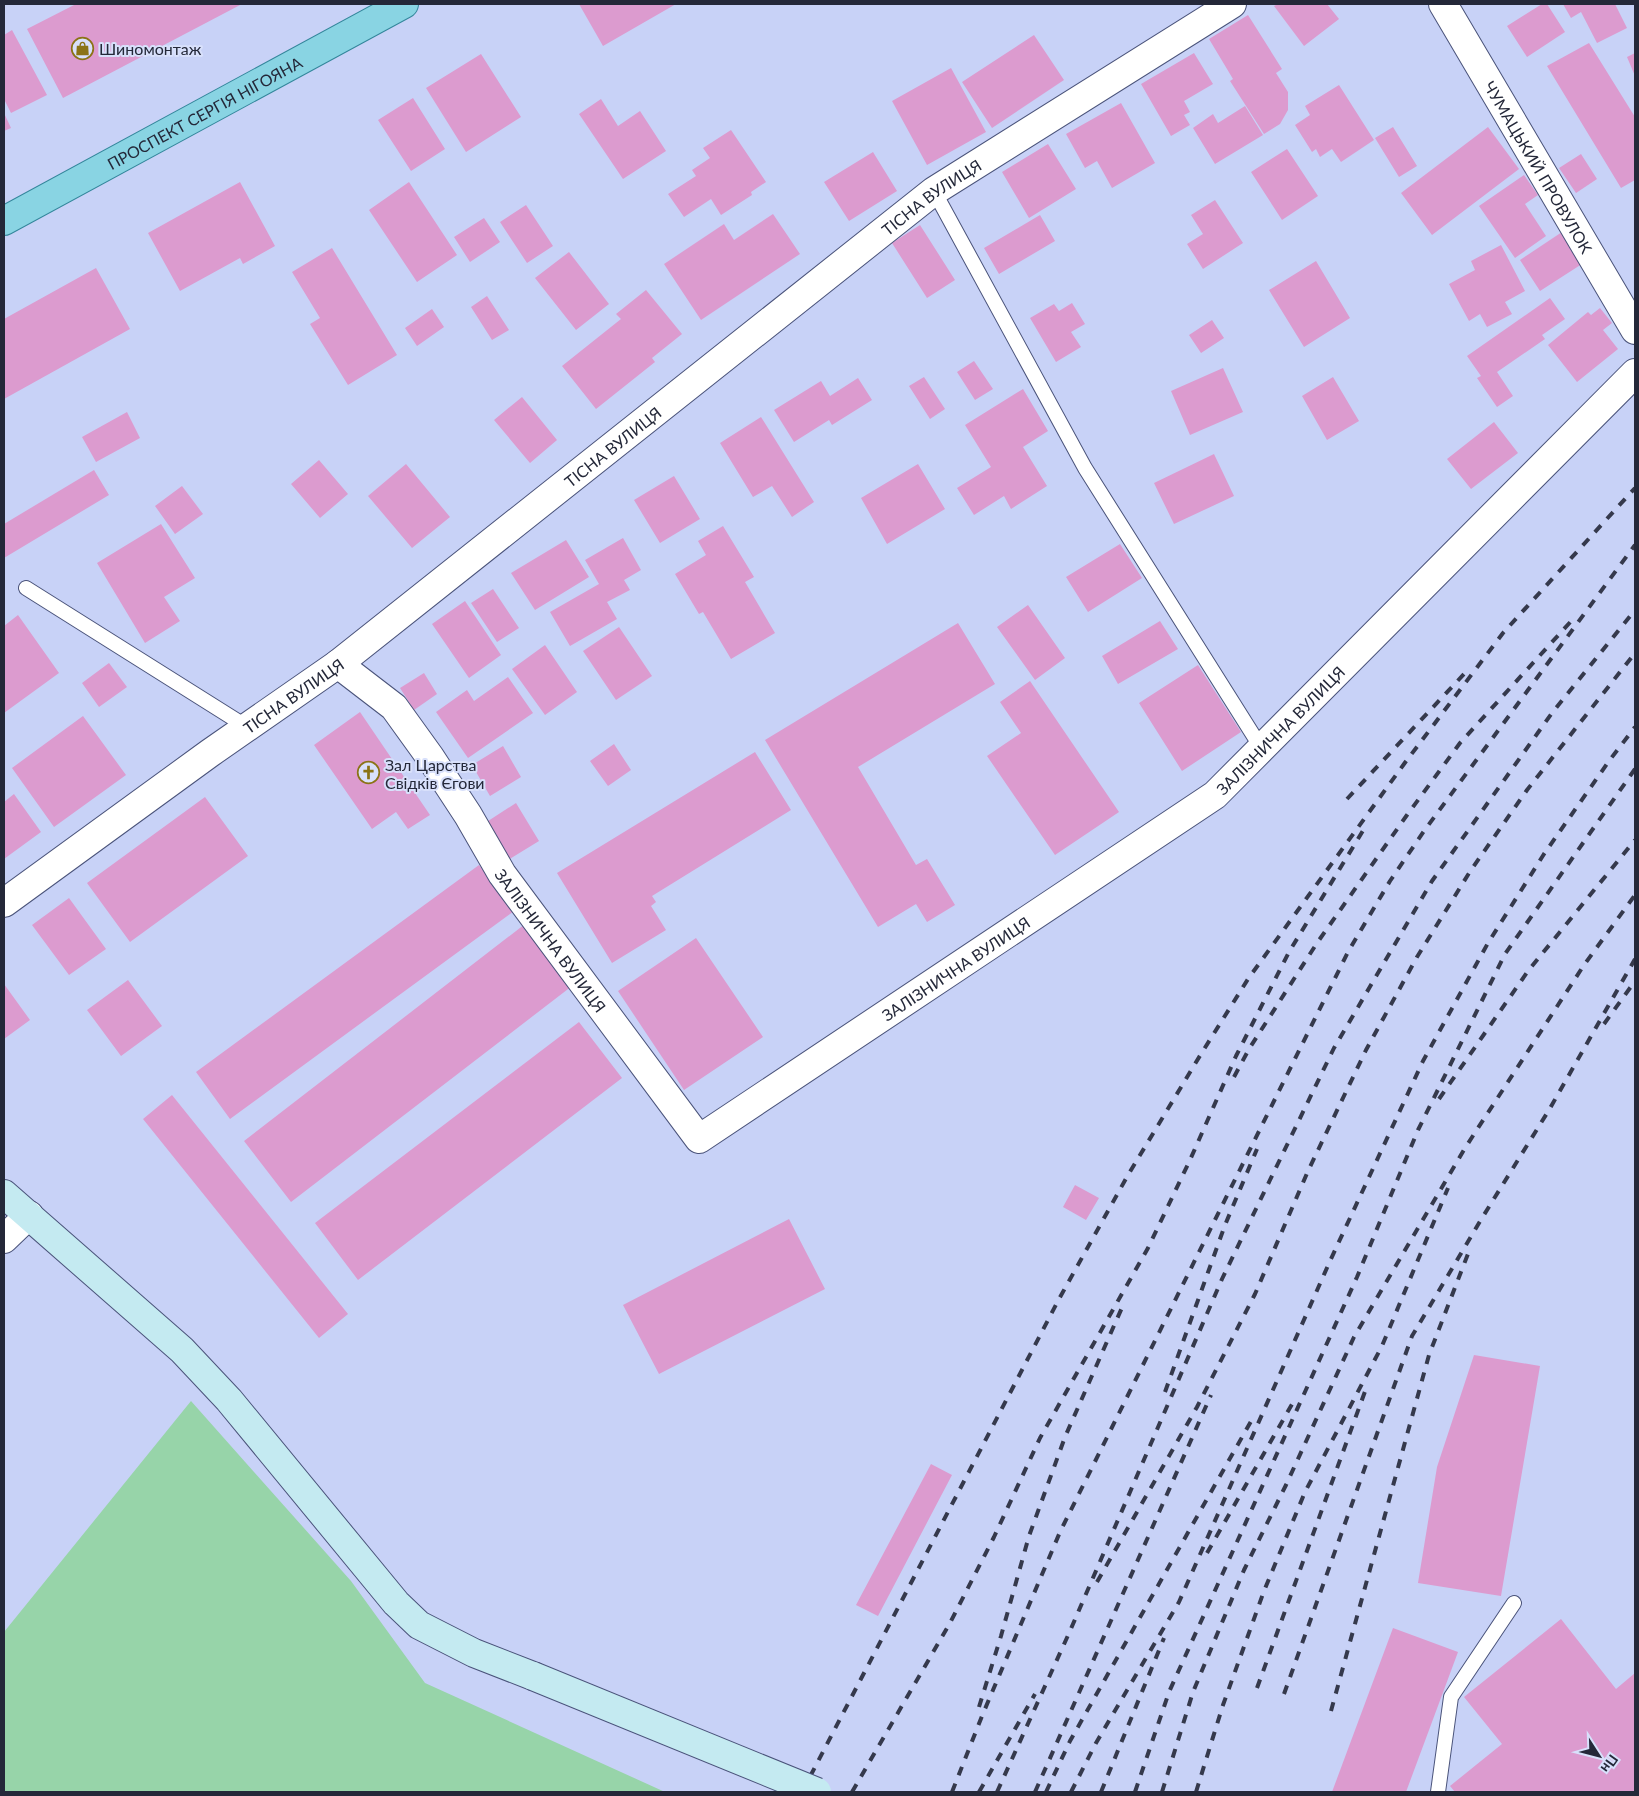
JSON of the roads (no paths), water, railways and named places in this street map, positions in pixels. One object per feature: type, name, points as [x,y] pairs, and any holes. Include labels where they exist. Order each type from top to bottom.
[{"type":"main road","name":"ПРОСПЕКТ СЕРГІЯ НІГОЯНА","points":[[4,221],[404,4]]},
{"type":"main road","points":[[4,1194],[189,1357],[229,1400],[396,1603],[419,1625],[474,1653],[817,1792]]},
{"type":"street","name":"ТІСНА ВУЛИЦЯ","points":[[4,903],[247,727],[338,664],[934,190],[1232,4]]},
{"type":"street","name":"ЧУМАЦЬКИЙ ПРОВУЛОК","points":[[1443,4],[1635,330]]},
{"type":"street","name":"ЗАЛІЗНИЧНА ВУЛИЦЯ","points":[[338,664],[394,707],[468,815],[502,874],[699,1139],[1215,795],[1635,374]]},
{"type":"street","points":[[4,1239],[29,1215]]},
{"type":"lane","points":[[934,190],[1085,468],[1262,749]]},
{"type":"lane","points":[[26,588],[247,727]]},
{"type":"lane","points":[[1438,1792],[1451,1697],[1514,1603]]},
{"type":"railway","points":[[802,1792],[1059,1299],[1128,1175],[1248,979],[1404,764],[1503,633],[1635,488]]},
{"type":"railway","points":[[952,1792],[1060,1532],[1348,952],[1390,881],[1424,831],[1635,545]]},
{"type":"railway","points":[[997,1792],[1070,1631],[1222,1279],[1334,1048],[1432,881],[1552,713],[1635,610]]},
{"type":"railway","points":[[1234,1077],[1249,1049],[1317,943],[1460,743],[1574,618]]},
{"type":"railway","points":[[1097,1582],[1197,1407],[1255,1294],[1308,1171],[1366,1050],[1417,957],[1471,870],[1527,790],[1635,653]]},
{"type":"railway","points":[[1347,799],[1465,673]]},
{"type":"railway","points":[[1071,1792],[1096,1743],[1179,1602],[1330,1261],[1423,1061],[1488,943],[1544,854],[1635,727]]},
{"type":"railway","points":[[1135,1792],[1169,1692],[1357,1277],[1418,1130],[1505,954],[1635,769]]},
{"type":"railway","points":[[852,1792],[950,1623],[994,1537],[1040,1438],[1148,1248],[1190,1160],[1236,1056],[1289,952],[1364,829]]},
{"type":"railway","points":[[1439,1099],[1528,971],[1635,840]]},
{"type":"railway","points":[[1162,1792],[1193,1692],[1244,1570],[1286,1485],[1354,1337],[1465,1148],[1584,965],[1635,895]]},
{"type":"railway","points":[[1284,1694],[1412,1336],[1549,1110],[1635,959]]},
{"type":"railway","points":[[1604,1024],[1635,981]]},
{"type":"railway","points":[[1165,1392],[1225,1225],[1257,1149]]},
{"type":"railway","points":[[1196,1792],[1223,1705],[1264,1591],[1305,1492],[1382,1346],[1448,1188]]},
{"type":"railway","points":[[1331,1711],[1429,1355],[1471,1246]]},
{"type":"railway","points":[[979,1707],[1029,1536],[1065,1437],[1124,1303]]},
{"type":"railway","points":[[1257,1688],[1367,1386]]},
{"type":"railway","points":[[1035,1792],[1211,1395]]},
{"type":"railway","points":[[1207,1553],[1295,1399]]},
{"type":"railway","points":[[1046,1792],[1070,1741],[1254,1416]]},
{"type":"railway","points":[[1101,1792],[1164,1638]]},
{"type":"railway","points":[[979,1792],[1035,1694]]},
{"type":"place","name":"Шиномонтаж","points":[[83,48]]},
{"type":"place","name":"Зал Царства Свідків Єгови","points":[[369,773]]}]
